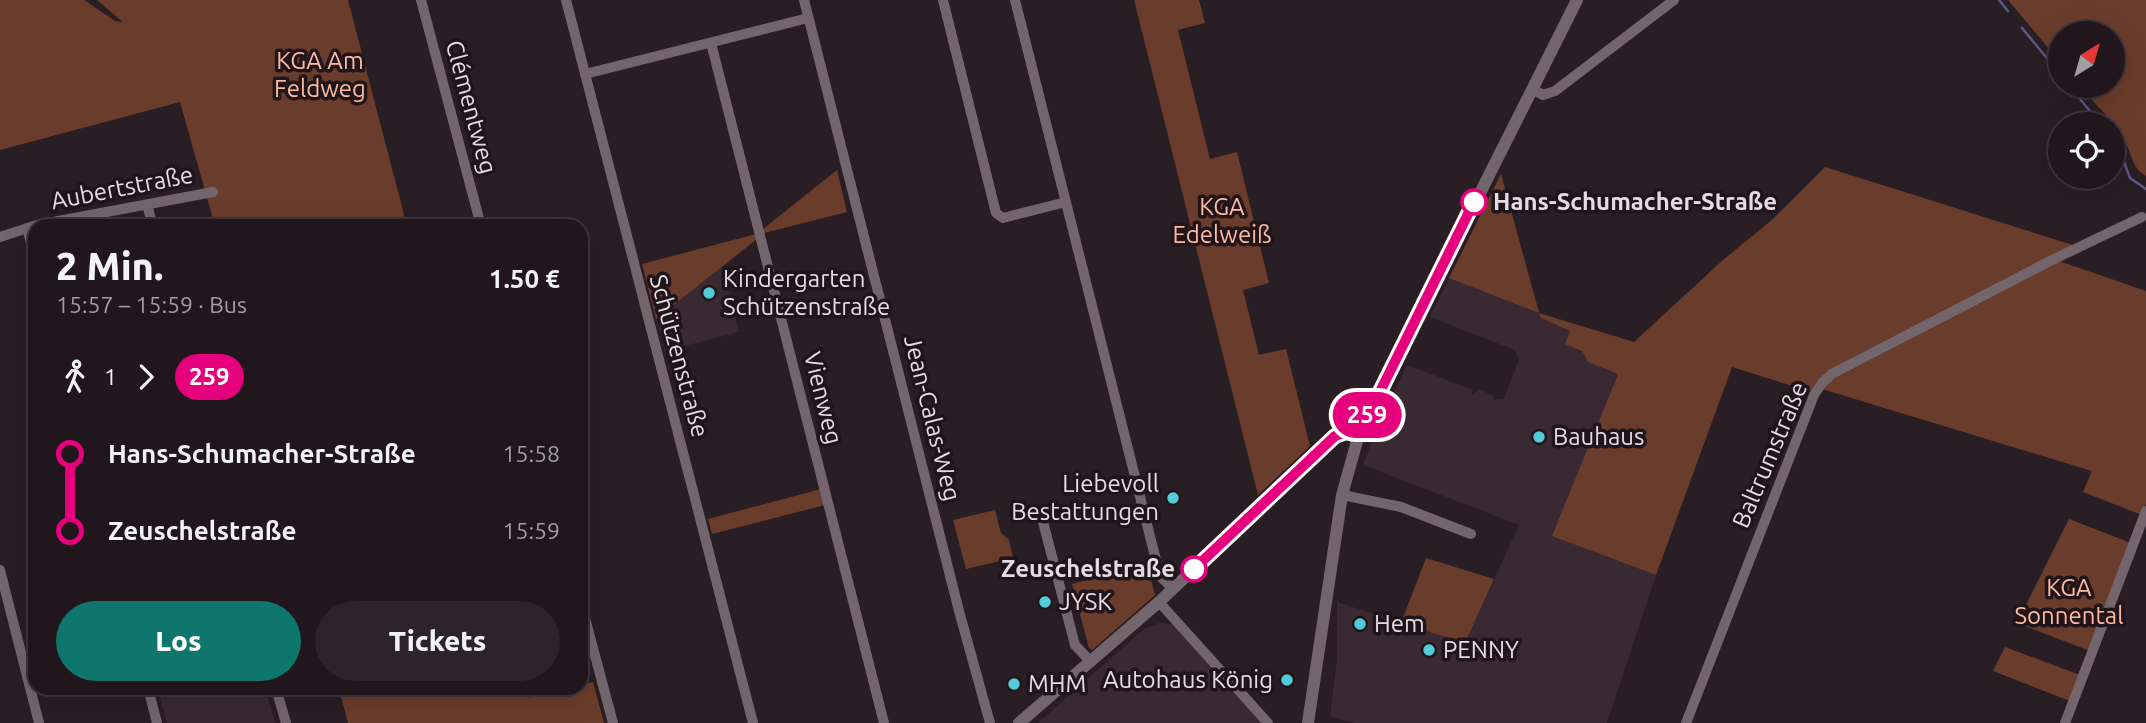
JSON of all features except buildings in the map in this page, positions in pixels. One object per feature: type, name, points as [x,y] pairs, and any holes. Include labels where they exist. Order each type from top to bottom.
[{"type":"main road","points":[[1308,723],[1342,495],[1359,434],[1577,0]]},
{"type":"main road","points":[[1019,723],[1159,602],[1335,436],[1349,431],[1359,434]]},
{"type":"street","name":"Clémentweg","points":[[421,0],[479,219]]},
{"type":"street","name":"Schützenstraße","points":[[566,0],[753,723]]},
{"type":"street","name":"Jean-Calas-Weg","points":[[804,0],[959,611],[990,723]]},
{"type":"street","points":[[943,0],[996,213],[1003,218],[1066,202]]},
{"type":"street","points":[[1015,0],[1158,568],[1162,578],[1172,589]]},
{"type":"street","points":[[1532,89],[1543,95],[1555,91],[1674,0]]},
{"type":"street","points":[[585,74],[808,18]]},
{"type":"street","name":"Vienweg","points":[[711,43],[884,723]]},
{"type":"street","name":"Aubertstraße","points":[[74,219],[213,192]]},
{"type":"street","points":[[147,205],[151,219]]},
{"type":"street","name":"Baltrumstraße","points":[[1686,723],[1814,395],[1822,383],[1832,374],[2141,217]]},
{"type":"street","name":"Aubertstraße","points":[[0,237],[27,228]]},
{"type":"street","points":[[1342,495],[1401,508],[1471,534]]},
{"type":"street","points":[[2065,723],[2146,511]]},
{"type":"street","points":[[1041,514],[1075,645],[1091,662]]},
{"type":"street","points":[[0,570],[28,680]]},
{"type":"street","points":[[1159,602],[1268,723]]},
{"type":"street","points":[[588,629],[613,723]]},
{"type":"street","points":[[32,695],[39,723]]},
{"type":"street","points":[[150,695],[157,723]]},
{"type":"street","points":[[278,695],[286,723]]},
{"type":"shaded area","points":[[1501,174],[1541,318],[1571,331],[1588,362],[1618,374],[1553,536],[1656,575],[1607,723],[1355,723],[1330,717],[1337,659],[1337,602],[1465,643],[1519,525],[1363,465],[1377,427],[1407,365],[1473,390],[1471,395],[1479,390],[1493,395],[1494,400],[1504,399],[1519,359],[1515,350],[1430,317]]},
{"type":"shaded area","name":"Kindergarten Schützenstraße","points":[[722,267],[739,332],[665,351],[656,319]]},
{"type":"shaded area","points":[[1159,623],[1172,624],[1262,723],[1038,723],[1144,629]]},
{"type":"shaded area","points":[[159,695],[267,695],[275,723],[167,723]]},
{"type":"green space","name":"KGA Am Feldweg","points":[[0,0],[84,0],[115,21],[123,22],[97,0],[348,0],[405,219],[213,219],[180,102],[0,150]]},
{"type":"green space","name":"KGA Edelweiß","points":[[1134,0],[1199,0],[1205,23],[1178,30],[1210,159],[1237,152],[1269,283],[1243,290],[1259,355],[1286,349],[1310,446],[1258,495]]},
{"type":"green space","points":[[2008,0],[2146,0],[2146,176],[2136,166],[2125,141],[2125,112],[2103,112],[2090,98],[2125,98],[2125,21],[2048,21],[2048,48]]},
{"type":"green space","points":[[1825,167],[2076,246],[1948,311],[1812,392],[1732,367],[1656,575],[1552,536],[1618,374],[1588,362],[1582,351],[1565,344],[1570,331],[1541,318],[1539,313],[1634,342],[1723,260],[1773,219]]},
{"type":"green space","points":[[837,170],[847,212],[764,233],[763,229]]},
{"type":"green space","points":[[1501,174],[1539,313],[1449,278]]},
{"type":"green space","points":[[756,234],[757,239],[656,319],[642,264]]},
{"type":"green space","points":[[2059,261],[2146,291],[2146,504],[2142,515],[2083,492],[2092,471],[1822,389],[1828,382]]},
{"type":"green space","points":[[821,489],[825,505],[712,534],[708,519]]},
{"type":"green space","points":[[995,510],[1001,533],[1009,540],[1013,558],[966,569],[953,520]]},
{"type":"green space","name":"KGA Sonnental","points":[[2069,519],[2131,543],[2090,651],[2017,623]]},
{"type":"green space","points":[[1426,558],[1494,579],[1465,643],[1401,623]]},
{"type":"green space","points":[[1147,565],[1155,595],[1092,650],[1089,648],[1072,584]]},
{"type":"green space","name":"KGA Sonnental","points":[[2005,647],[2080,675],[2070,701],[1993,671]]},
{"type":"green space","points":[[593,682],[604,723],[348,723],[341,695],[528,695],[529,698],[541,695],[588,695],[588,683]]},
{"type":"waterway","points":[[1999,0],[2008,11]]},
{"type":"waterway","points":[[2022,28],[2048,59]]},
{"type":"waterway","points":[[2079,98],[2091,112]]},
{"type":"waterway","points":[[2125,165],[2130,178],[2146,189]]},
{"type":"bus line","name":"259","points":[[1194,569],[1335,436],[1349,431],[1359,434],[1474,202]]},
{"type":"place","name":"Hans-Schumacher-Straße","points":[[1474,202]]},
{"type":"place","name":"Kindergarten Schützenstraße","points":[[709,293]]},
{"type":"place","name":"Bauhaus","points":[[1539,437]]},
{"type":"place","name":"Liebevoll Bestattungen","points":[[1173,498]]},
{"type":"place","name":"Zeuschelstraße","points":[[1194,569]]},
{"type":"place","name":"JYSK","points":[[1045,602]]},
{"type":"place","name":"Hem","points":[[1360,624]]},
{"type":"place","name":"PENNY","points":[[1429,650]]},
{"type":"place","name":"Autohaus König","points":[[1287,680]]},
{"type":"place","name":"MHM","points":[[1014,684]]}]
